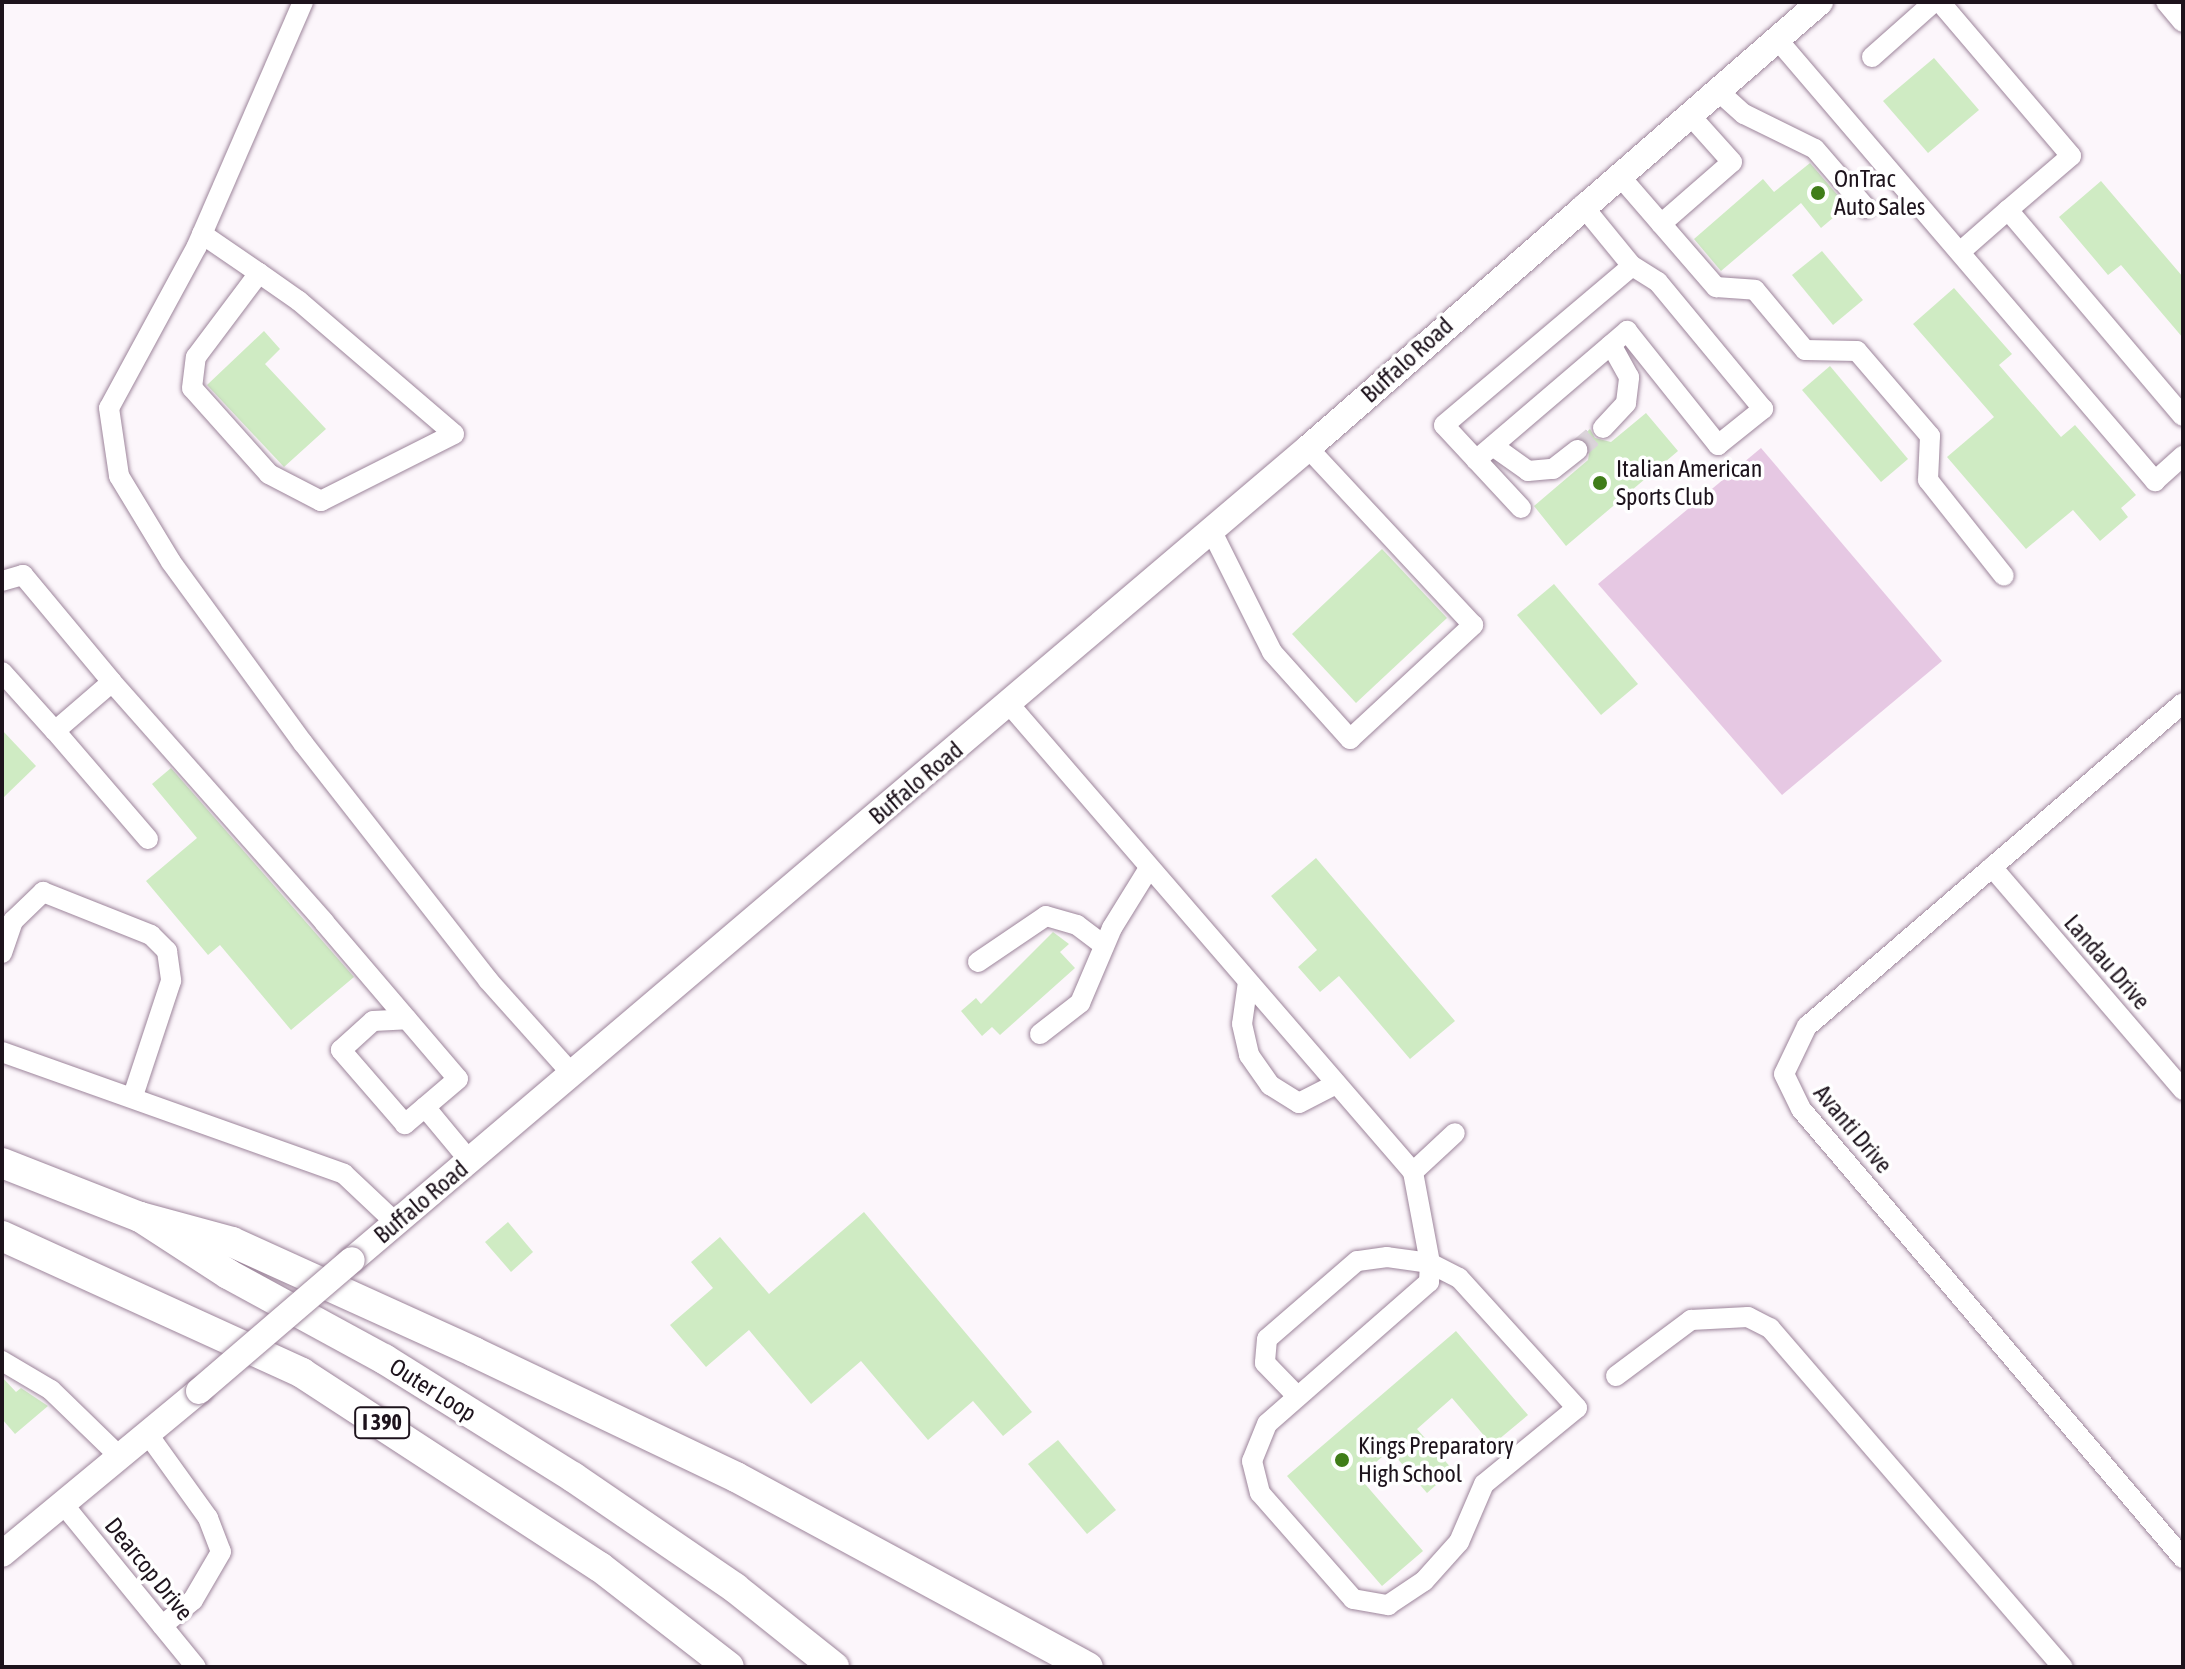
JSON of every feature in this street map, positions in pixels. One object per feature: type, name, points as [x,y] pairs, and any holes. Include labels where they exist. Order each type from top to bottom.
[{"type":"highway","name":"Outer Loop","points":[[2,1163],[140,1217],[573,1477],[735,1588],[834,1667]]},
{"type":"highway","points":[[140,1217],[232,1242],[474,1352],[736,1477],[1088,1667]]},
{"type":"highway","name":"I 390","points":[[2,1236],[146,1297],[302,1373],[600,1567],[729,1667]]},
{"type":"main road","name":"Buffalo Road","points":[[2,1554],[199,1391],[1009,704],[1820,2]]},
{"type":"street","points":[[303,2],[202,234],[109,408],[119,476],[171,562],[303,743],[488,980],[573,1075]]},
{"type":"street","points":[[1872,57],[1937,2],[2071,156],[1960,252]]},
{"type":"street","points":[[2166,2],[2183,22]]},
{"type":"street","points":[[1777,39],[2155,481],[2183,456]]},
{"type":"street","points":[[1717,90],[1744,114],[1815,149],[1866,208]]},
{"type":"street","points":[[1661,224],[1732,162],[1689,114]]},
{"type":"street","points":[[1618,174],[1716,287],[1755,290],[1805,350],[1857,351],[1930,436],[1928,480],[2004,576]]},
{"type":"street","points":[[1476,460],[1627,331],[1718,445],[1763,409],[1658,282],[1632,266],[1582,205]]},
{"type":"street","points":[[2008,210],[2183,416]]},
{"type":"street","points":[[202,234],[259,273],[299,301],[454,434],[321,501],[269,474],[192,388],[196,357],[259,273]]},
{"type":"street","points":[[1521,508],[1444,425],[1632,266]]},
{"type":"street","points":[[1603,428],[1626,403],[1628,390],[1629,377],[1611,345]]},
{"type":"street","points":[[1493,446],[1528,471],[1553,469],[1577,450]]},
{"type":"street","points":[[1211,530],[1272,652],[1350,739],[1473,625],[1308,448]]},
{"type":"street","points":[[2,581],[23,575],[112,682],[407,1019],[458,1079],[405,1124],[341,1050],[373,1021],[407,1019]]},
{"type":"street","points":[[2,672],[148,839]]},
{"type":"street","points":[[55,731],[112,682]]},
{"type":"street","name":"Avanti Drive","points":[[2183,703],[1807,1026],[1784,1074],[1801,1109],[2183,1558]]},
{"type":"street","points":[[1009,704],[1413,1172],[1430,1263],[1429,1282],[1296,1395],[1267,1424],[1252,1461],[1260,1493],[1353,1599],[1388,1605],[1424,1581],[1459,1542],[1484,1484],[1577,1408],[1459,1278],[1430,1263],[1387,1257],[1357,1261],[1293,1313],[1267,1339],[1265,1363],[1296,1395]]},
{"type":"street","name":"Landau Drive","points":[[1992,867],[2183,1090]]},
{"type":"street","points":[[1040,1034],[1080,1003],[1104,945],[1149,868]]},
{"type":"street","points":[[2,953],[13,921],[43,892],[151,935],[167,951],[171,981],[133,1096]]},
{"type":"street","points":[[978,962],[1046,916],[1077,925],[1104,945]]},
{"type":"street","points":[[1248,982],[1242,1024],[1249,1055],[1270,1085],[1299,1103],[1336,1084]]},
{"type":"street","points":[[2,1052],[133,1096],[344,1174],[396,1223]]},
{"type":"street","points":[[425,1107],[469,1160]]},
{"type":"street","points":[[1413,1172],[1455,1133]]},
{"type":"street","points":[[1616,1376],[1691,1320],[1748,1317],[1770,1328],[2063,1667]]},
{"type":"street","points":[[2,1361],[51,1390],[119,1456]]},
{"type":"street","points":[[147,1433],[208,1518],[221,1552],[193,1600],[162,1626]]},
{"type":"street","name":"Dearcop Drive","points":[[63,1504],[196,1667]]},
{"type":"shaded area","points":[[1761,448],[1942,661],[1782,795],[1598,584]]},
{"type":"building","points":[[1934,58],[1979,110],[1928,153],[1883,101]]},
{"type":"building","points":[[1810,163],[1847,206],[1821,228],[1801,203],[1721,271],[1694,239],[1763,179],[1774,192]]},
{"type":"building","points":[[2101,181],[2183,277],[2183,338],[2121,265],[2108,275],[2059,217]]},
{"type":"building","points":[[1822,251],[1863,300],[1833,325],[1792,275]]},
{"type":"building","points":[[1954,288],[2012,354],[1999,365],[2061,437],[2075,425],[2136,495],[2121,508],[2128,517],[2100,541],[2073,510],[2026,549],[1947,457],[1994,417],[1913,324]]},
{"type":"building","points":[[264,331],[280,349],[265,364],[326,429],[284,467],[207,385]]},
{"type":"building","points":[[1830,366],[1908,459],[1881,482],[1802,390]]},
{"type":"building","name":"Italian American Sports Club","points":[[1646,413],[1678,451],[1566,546],[1534,506],[1588,460],[1590,447],[1580,438],[1590,429],[1595,438],[1611,442]]},
{"type":"building","points":[[1382,549],[1447,618],[1356,703],[1292,634]]},
{"type":"building","points":[[1554,584],[1638,684],[1601,715],[1517,615]]},
{"type":"building","points":[[2,730],[36,766],[2,799]]},
{"type":"building","points":[[171,768],[354,977],[291,1030],[220,945],[208,955],[146,881],[197,838],[152,784]]},
{"type":"building","points":[[1316,858],[1455,1021],[1410,1059],[1339,976],[1320,992],[1298,967],[1317,950],[1271,896]]},
{"type":"building","points":[[1053,932],[1069,944],[1060,952],[1075,968],[1000,1035],[992,1027],[982,1036],[961,1011],[976,998],[981,1004]]},
{"type":"building","points":[[864,1212],[1032,1412],[1003,1436],[973,1401],[928,1440],[861,1361],[811,1404],[749,1330],[706,1367],[670,1325],[713,1288],[691,1262],[720,1237],[769,1294]]},
{"type":"building","points":[[508,1222],[533,1252],[511,1272],[485,1242]]},
{"type":"building","name":"Kings Preparatory High School","points":[[1456,1331],[1528,1415],[1492,1445],[1452,1398],[1417,1429],[1453,1470],[1427,1493],[1390,1450],[1359,1477],[1423,1551],[1382,1586],[1287,1476]]},
{"type":"building","points":[[2,1377],[16,1392],[21,1388],[48,1406],[15,1434],[2,1419]]},
{"type":"building","points":[[1058,1440],[1116,1510],[1087,1534],[1028,1464]]},
{"type":"tunnel","points":[[1577,450],[1603,428]]},
{"type":"place","name":"OnTrac Auto Sales","points":[[1818,193]]},
{"type":"place","name":"Italian American Sports Club","points":[[1600,483]]},
{"type":"place","name":"Kings Preparatory High School","points":[[1342,1460]]}]
